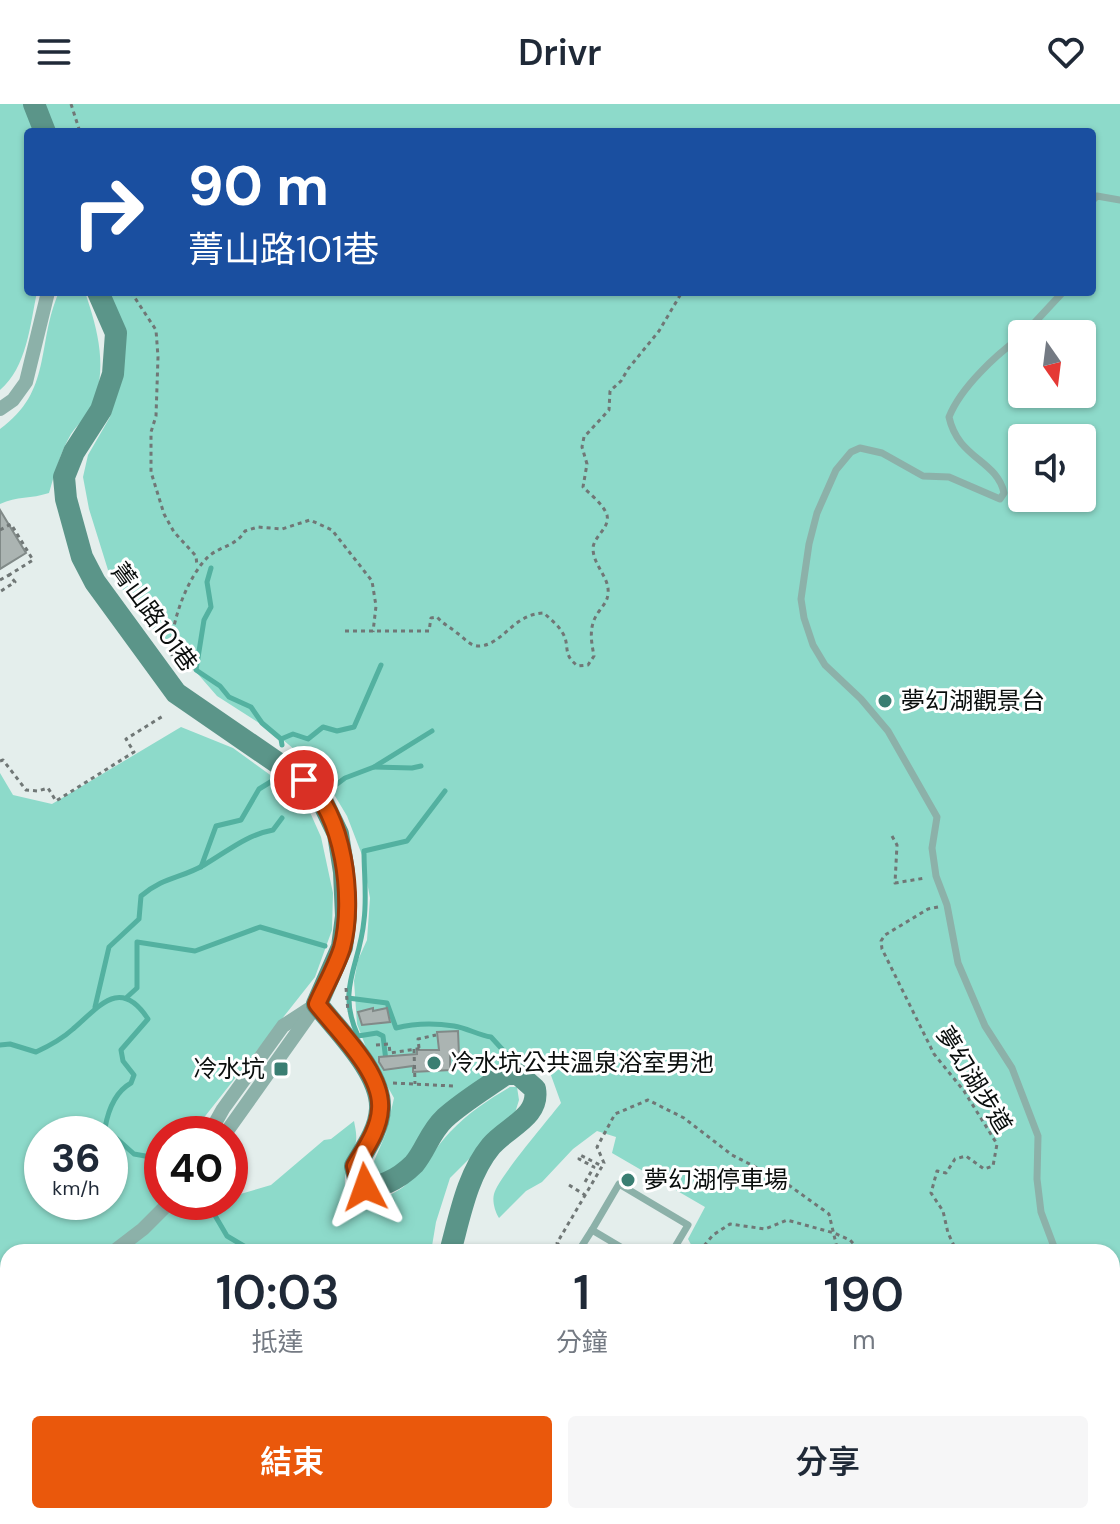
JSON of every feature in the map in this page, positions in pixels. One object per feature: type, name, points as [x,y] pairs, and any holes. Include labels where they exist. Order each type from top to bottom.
[{"type":"street","points":[[34,104],[43,128]]},
{"type":"street","points":[[0,409],[13,400],[26,382],[47,296]]},
{"type":"street","name":"菁山路101巷","points":[[100,296],[116,333],[113,374],[101,410],[74,452],[64,477],[66,499],[82,557],[95,582],[176,693],[317,790],[338,834],[346,916],[342,947],[317,1004]]},
{"type":"street","points":[[217,1116],[283,1026],[317,1004]]},
{"type":"street","points":[[229,1116],[288,1036],[317,1004]]},
{"type":"street","points":[[238,1116],[317,1004]]},
{"type":"street","points":[[317,1004],[360,1057],[376,1083],[381,1108],[377,1127],[355,1166],[359,1182],[365,1187],[380,1186],[415,1163],[432,1131],[506,1074],[518,1074],[535,1089],[536,1098],[530,1113],[492,1145],[476,1168],[452,1244]]},
{"type":"street","points":[[219,1116],[223,1109]]},
{"type":"street","points":[[123,1244],[152,1220]]},
{"type":"lane","points":[[1096,197],[1120,200]]},
{"type":"lane","points":[[1037,320],[1059,296]]},
{"type":"lane","points":[[1008,349],[967,387],[949,417],[959,443],[1001,480],[1004,493],[1000,499],[949,477],[923,476],[882,453],[860,448],[851,452],[836,470],[817,513],[801,599],[813,645],[825,665],[861,699],[888,731],[937,817],[932,848],[936,876],[947,905],[958,963],[985,1026],[1012,1068],[1038,1136],[1037,1179],[1041,1212],[1053,1244]]},
{"type":"lane","points":[[583,1244],[619,1184],[688,1225],[677,1244]]},
{"type":"lane","points":[[592,1230],[616,1244]]},
{"type":"path","points":[[71,104],[79,128]]},
{"type":"path","points":[[134,296],[156,330],[158,372],[156,416],[151,432],[151,472],[164,514],[174,532],[196,556],[197,568]]},
{"type":"path","points":[[345,631],[429,631],[431,618],[437,617],[470,643],[479,646],[499,639],[510,626],[527,615],[544,613],[564,634],[571,661],[578,666],[588,665],[594,656],[589,640],[592,625],[606,603],[609,589],[594,559],[593,547],[606,525],[606,514],[594,494],[583,487],[587,464],[582,447],[584,437],[609,410],[610,391],[659,331],[680,296]]},
{"type":"path","points":[[173,661],[171,651],[177,614],[197,568],[215,551],[241,538],[245,531],[258,527],[282,529],[310,520],[332,530],[372,581],[376,606],[373,632]]},
{"type":"path","points":[[0,530],[11,524],[33,560],[0,580]]},
{"type":"path","points":[[1,591],[15,582],[9,575]]},
{"type":"path","points":[[0,761],[3,760],[26,790],[48,788],[56,801],[134,752],[126,739],[163,716]]},
{"type":"path","points":[[892,836],[897,845],[895,883],[936,876]]},
{"type":"path","name":"夢幻湖步道","points":[[947,905],[928,909],[885,935],[881,941],[882,949],[934,1054],[964,1091],[997,1144],[993,1166],[984,1169],[966,1156],[955,1159],[946,1173],[937,1171],[931,1193],[943,1211],[954,1244]]},
{"type":"path","points":[[346,981],[349,1016]]},
{"type":"path","points":[[415,1084],[418,1039],[436,1035]]},
{"type":"path","points":[[378,1045],[389,1044],[390,1053]]},
{"type":"path","points":[[381,1055],[418,1048]]},
{"type":"path","points":[[388,1082],[455,1086]]},
{"type":"path","points":[[558,1244],[604,1163],[597,1147],[615,1114],[648,1100],[684,1118],[732,1155],[783,1181],[829,1214],[836,1244]]},
{"type":"path","points":[[585,1182],[594,1167],[579,1159],[580,1155],[602,1166]]},
{"type":"path","points":[[569,1185],[585,1195]]},
{"type":"path","points":[[706,1244],[730,1224],[765,1229],[787,1220],[834,1233],[854,1244]]},
{"type":"green space","points":[[0,104],[1120,104],[1120,1244],[691,1244],[688,1239],[705,1207],[612,1153],[616,1137],[597,1131],[573,1149],[542,1182],[526,1191],[499,1218],[493,1200],[497,1186],[561,1103],[548,1067],[540,1062],[518,1068],[397,1166],[380,1175],[374,1173],[372,1166],[386,1133],[394,1098],[367,1050],[357,1024],[354,981],[358,960],[367,940],[370,898],[362,855],[347,816],[320,771],[276,734],[217,696],[190,665],[161,640],[108,570],[89,509],[83,477],[88,455],[110,417],[122,369],[111,296],[1096,296],[1096,128],[24,128],[24,296],[36,296],[22,358],[0,390]]},
{"type":"green space","points":[[58,296],[86,296],[100,350],[96,395],[91,409],[67,441],[49,493],[0,504],[0,429],[17,414],[36,383]]},
{"type":"green space","points":[[181,727],[233,748],[280,782],[309,810],[321,837],[333,893],[332,930],[315,977],[205,1116],[144,1116],[144,1220],[248,1220],[248,1192],[271,1185],[324,1140],[331,1139],[354,1121],[356,1141],[346,1172],[345,1187],[355,1201],[389,1195],[412,1180],[450,1132],[486,1102],[510,1087],[517,1087],[519,1100],[515,1113],[450,1178],[432,1244],[0,1244],[0,773],[13,795],[52,804]]},
{"type":"building","points":[[0,510],[26,553],[0,569]]},
{"type":"building","points":[[373,1008],[373,1011],[387,1008],[390,1022],[362,1025],[358,1012]]},
{"type":"building","points":[[458,1031],[459,1055],[450,1055],[450,1070],[413,1072],[413,1066],[384,1070],[379,1062],[379,1057],[417,1054],[417,1050],[439,1050],[437,1032]]},
{"type":"waterway","points":[[211,568],[207,582],[211,607],[204,620],[196,670],[220,686],[229,697],[251,707],[262,723],[281,739],[282,745]]},
{"type":"waterway","points":[[281,739],[293,734],[308,739],[323,727],[337,731],[354,727],[381,665]]},
{"type":"waterway","points":[[333,787],[345,778],[374,767],[432,731]]},
{"type":"waterway","points":[[374,767],[421,766]]},
{"type":"waterway","points":[[201,867],[216,826],[241,820],[259,789],[277,778]]},
{"type":"waterway","points":[[386,1061],[383,1036],[377,1033],[358,1036],[349,1004],[351,977],[365,912],[364,851],[407,841],[445,791]]},
{"type":"waterway","points":[[95,1007],[109,947],[139,919],[141,896],[246,840],[273,830],[282,818]]},
{"type":"waterway","points":[[126,998],[137,988],[137,942],[195,951],[260,927],[325,946]]},
{"type":"waterway","points":[[0,1045],[10,1044],[36,1052],[64,1036],[110,1000],[119,997],[138,1006],[148,1019],[121,1050],[123,1061],[134,1075],[131,1083],[113,1102],[105,1128],[134,1154],[144,1156]]},
{"type":"waterway","points":[[348,998],[387,1003],[396,1028],[418,1024],[447,1025],[491,1037],[512,1060]]},
{"type":"waterway","points":[[218,1220],[227,1236],[240,1244]]},
{"type":"place","name":"夢幻湖觀景台","points":[[885,701]]},
{"type":"place","name":"冷水坑公共溫泉浴室男池","points":[[434,1063]]},
{"type":"place","name":"冷水坑","points":[[281,1069]]},
{"type":"place","name":"夢幻湖停車場","points":[[628,1180]]},
{"type":"route","points":[[304,780],[317,790],[338,834],[344,872],[346,916],[342,947],[317,1004],[360,1057],[376,1083],[381,1108],[377,1127],[355,1166],[359,1182],[365,1187]]}]
